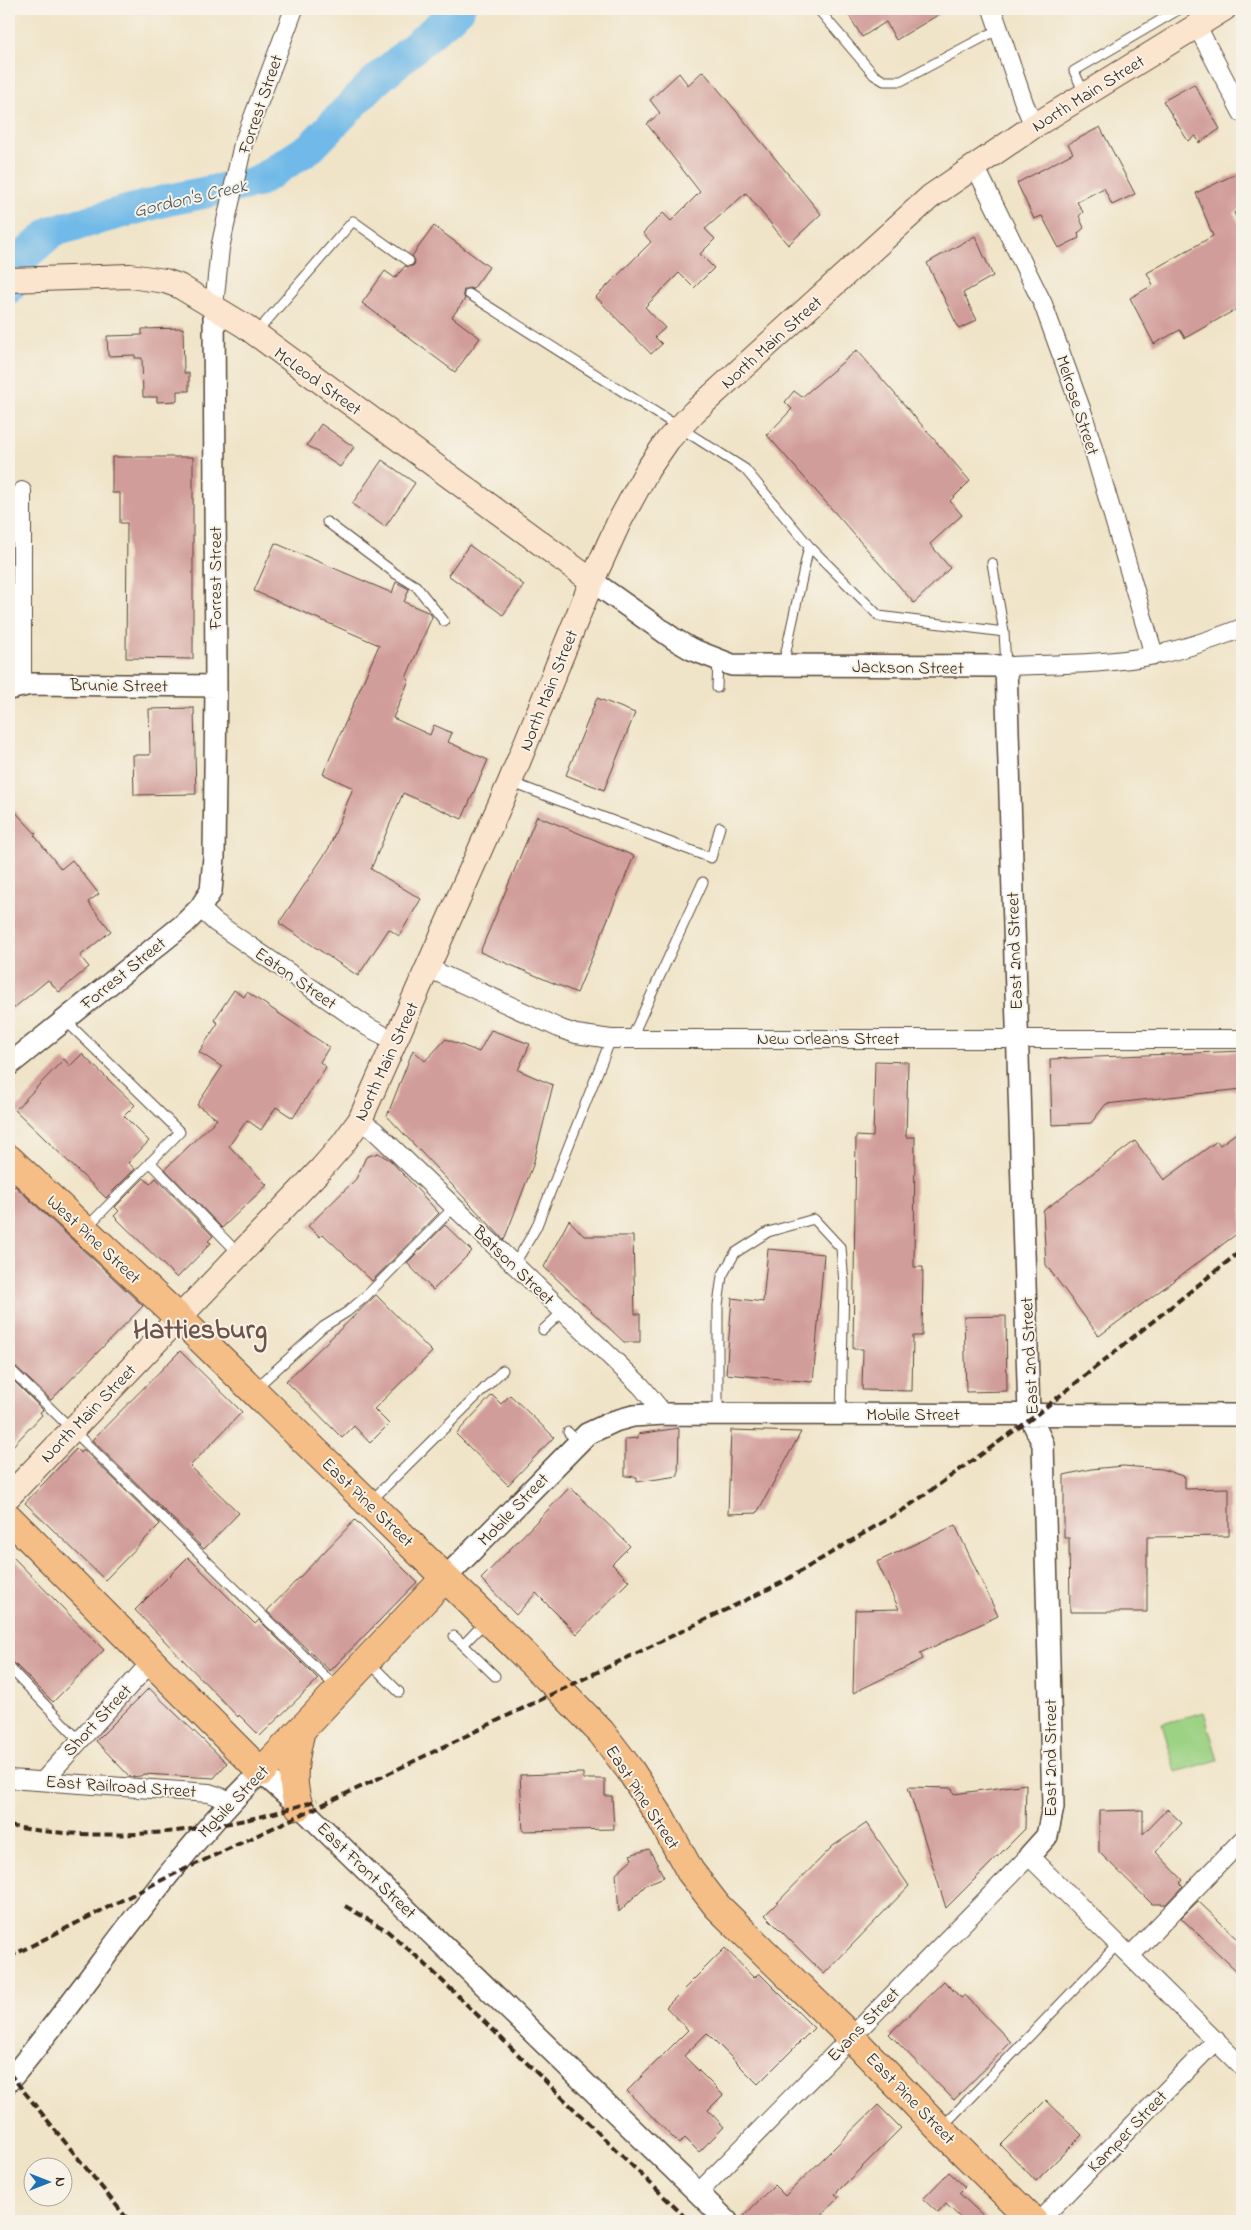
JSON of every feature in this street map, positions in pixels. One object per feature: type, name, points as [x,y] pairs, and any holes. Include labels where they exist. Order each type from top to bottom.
[{"type":"main road","name":"North Main Street","points":[[9,1496],[332,1157],[360,1120],[510,782],[592,581],[648,469],[678,428],[930,197],[1034,126],[1085,95],[1184,20],[1224,9]]},
{"type":"main road","name":"McLeod Street","points":[[9,280],[149,278],[179,286],[214,306],[255,334],[592,581]]},
{"type":"main road","name":"West Pine Street","points":[[9,1159],[179,1318]]},
{"type":"main road","name":"East Pine Street","points":[[179,1318],[559,1689],[616,1751],[661,1818],[690,1871],[717,1906],[851,2037],[940,2129],[1034,2221]]},
{"type":"main road","name":"East Front Street","points":[[9,1518],[261,1772]]},
{"type":"main road","name":"Mobile Street","points":[[261,1772],[445,1578]]},
{"type":"main road","points":[[299,1806],[295,1796],[294,1771],[301,1730]]},
{"type":"street","name":"Forrest Street","points":[[9,1065],[184,924],[208,898],[212,885],[215,829],[216,686],[214,306],[216,270],[243,144],[294,9]]},
{"type":"street","points":[[992,9],[1024,104],[1034,126]]},
{"type":"street","points":[[1184,20],[1242,113]]},
{"type":"street","name":"Melrose Street","points":[[975,166],[1043,304],[1083,414],[1154,656]]},
{"type":"street","points":[[15,687],[22,491]]},
{"type":"street","name":"Jackson Street","points":[[592,581],[690,649],[732,665],[1006,666],[1084,663],[1154,656],[1188,647],[1242,628]]},
{"type":"street","name":"East 2nd Street","points":[[1006,666],[1029,1414],[1043,1444],[1053,1806],[1047,1836],[1029,1856]]},
{"type":"street","name":"Brunie Street","points":[[15,687],[216,686]]},
{"type":"street","name":"Eaton Street","points":[[200,908],[216,922],[368,1027],[396,1042]]},
{"type":"street","name":"New Orleans Street","points":[[428,968],[560,1029],[576,1034],[611,1039],[1242,1039]]},
{"type":"street","name":"Batson Street","points":[[360,1120],[375,1131],[641,1386],[664,1414]]},
{"type":"street","name":"Mobile Street","points":[[445,1578],[573,1437],[615,1420],[633,1416],[664,1414],[1242,1415]]},
{"type":"street","name":"Short Street","points":[[43,1781],[78,1740],[152,1661]]},
{"type":"street","name":"Mobile Street","points":[[9,2081],[92,1976],[186,1851],[261,1772]]},
{"type":"street","name":"East Front Street","points":[[261,1772],[299,1806],[727,2221]]},
{"type":"street","name":"East Railroad Street","points":[[9,1779],[210,1792],[232,1801]]},
{"type":"street","points":[[1124,1950],[1242,1840]]},
{"type":"street","points":[[1029,1856],[1242,2067]]},
{"type":"street","name":"Evans Street","points":[[698,2193],[1029,1856]]},
{"type":"street","name":"Kamper Street","points":[[1039,2221],[1216,2040]]},
{"type":"lane","points":[[818,9],[874,75],[884,81],[901,81],[999,29]]},
{"type":"lane","points":[[255,334],[353,221],[408,261]]},
{"type":"lane","points":[[469,294],[745,469],[809,546],[879,616],[1004,632]]},
{"type":"lane","points":[[327,522],[396,574],[416,586],[444,620]]},
{"type":"lane","points":[[783,665],[809,546]]},
{"type":"lane","points":[[992,563],[1004,632],[1006,666]]},
{"type":"lane","points":[[717,688],[718,660]]},
{"type":"lane","points":[[510,782],[711,858],[720,827]]},
{"type":"lane","points":[[631,1039],[703,882]]},
{"type":"lane","points":[[65,1020],[180,1132],[84,1230]]},
{"type":"lane","points":[[514,1265],[536,1228],[611,1039]]},
{"type":"lane","points":[[150,1162],[240,1254]]},
{"type":"lane","points":[[253,1391],[323,1327],[347,1312],[365,1297],[454,1207]]},
{"type":"lane","points":[[718,1414],[718,1305],[722,1276],[734,1253],[768,1232],[814,1219],[841,1248],[844,1283],[841,1414]]},
{"type":"lane","points":[[543,1330],[562,1312]]},
{"type":"lane","points":[[9,1368],[339,1690]]},
{"type":"lane","points":[[369,1503],[503,1370]]},
{"type":"lane","points":[[463,1646],[488,1619]]},
{"type":"lane","points":[[454,1636],[495,1676]]},
{"type":"lane","points":[[367,1660],[399,1692]]},
{"type":"lane","points":[[9,1667],[78,1740]]},
{"type":"lane","points":[[940,2129],[1124,1950]]},
{"type":"green space","points":[[1204,1712],[1218,1760],[1176,1772],[1162,1724]]},
{"type":"building","points":[[845,9],[948,9],[896,40],[886,22],[862,37]]},
{"type":"building","points":[[703,71],[821,214],[788,245],[746,193],[705,229],[715,239],[700,254],[714,268],[694,288],[679,273],[645,307],[665,328],[655,337],[662,344],[651,354],[596,297],[651,242],[643,233],[663,213],[671,221],[700,192],[647,124],[660,113],[650,100],[679,73],[688,85]]},
{"type":"building","points":[[1194,84],[1220,129],[1199,143],[1196,136],[1188,141],[1163,101]]},
{"type":"building","points":[[1100,127],[1135,194],[1112,205],[1104,188],[1077,202],[1083,212],[1079,216],[1084,228],[1078,233],[1079,238],[1059,248],[1042,216],[1034,219],[1017,183],[1073,153],[1068,144]]},
{"type":"building","points":[[1242,171],[1242,208],[1234,213],[1242,229],[1242,306],[1185,338],[1180,330],[1154,344],[1130,298],[1153,285],[1147,273],[1213,236],[1196,193]]},
{"type":"building","points":[[434,226],[489,267],[473,289],[464,290],[465,299],[452,317],[480,338],[455,372],[362,303],[385,271],[395,278],[405,266],[414,265],[415,261],[412,256]]},
{"type":"building","points":[[975,236],[993,276],[963,293],[977,320],[959,329],[927,263]]},
{"type":"building","points":[[183,328],[184,373],[189,373],[189,391],[177,391],[177,401],[157,402],[157,397],[143,397],[142,358],[135,358],[135,355],[108,356],[107,336],[142,335],[142,329]]},
{"type":"building","points":[[857,350],[970,481],[950,501],[962,515],[930,544],[950,568],[914,603],[767,435],[792,409],[785,402],[794,391],[802,397]]},
{"type":"building","points":[[321,424],[354,447],[340,467],[307,445]]},
{"type":"building","points":[[112,457],[193,457],[193,659],[126,658],[127,523],[120,523],[120,493],[112,493]]},
{"type":"building","points":[[382,460],[415,483],[385,527],[352,504]]},
{"type":"building","points":[[275,543],[392,593],[396,582],[409,589],[404,602],[430,613],[432,617],[406,678],[409,680],[393,718],[430,735],[434,725],[452,733],[448,742],[488,760],[462,819],[403,793],[371,869],[421,899],[399,936],[389,929],[358,976],[279,923],[329,848],[353,788],[323,774],[379,645],[254,591]]},
{"type":"building","points":[[469,545],[524,585],[503,615],[448,575]]},
{"type":"building","points":[[597,698],[635,713],[604,790],[566,775]]},
{"type":"building","points":[[194,708],[196,794],[134,795],[133,755],[150,755],[149,709]]},
{"type":"building","points":[[9,805],[36,834],[34,835],[61,869],[72,860],[99,894],[88,902],[111,931],[80,956],[89,967],[59,992],[48,980],[9,1012]]},
{"type":"building","points":[[537,816],[634,856],[577,993],[480,952]]},
{"type":"building","points":[[234,990],[244,997],[247,992],[329,1047],[320,1062],[326,1067],[293,1118],[276,1107],[261,1130],[247,1120],[229,1146],[267,1185],[222,1228],[165,1169],[217,1119],[197,1105],[222,1067],[199,1052],[218,1023],[214,1020]]},
{"type":"building","points":[[491,1030],[530,1044],[518,1070],[553,1085],[533,1165],[504,1240],[387,1116],[413,1050],[425,1061],[446,1039],[479,1052]]},
{"type":"building","points":[[1242,1051],[1242,1089],[1106,1104],[1091,1123],[1052,1125],[1050,1059]]},
{"type":"building","points":[[82,1054],[135,1105],[124,1116],[149,1141],[128,1163],[135,1169],[106,1198],[15,1110],[64,1059],[70,1066]]},
{"type":"building","points":[[875,1061],[908,1062],[906,1137],[915,1137],[914,1267],[923,1267],[922,1336],[913,1336],[912,1391],[862,1390],[863,1349],[853,1349],[856,1136],[873,1137]]},
{"type":"building","points":[[1242,1129],[1242,1230],[1099,1336],[1046,1265],[1043,1211],[1135,1141],[1164,1180],[1217,1141],[1220,1145]]},
{"type":"building","points":[[378,1153],[390,1160],[439,1213],[372,1281],[323,1234],[320,1237],[308,1226],[356,1179],[366,1157]]},
{"type":"building","points":[[144,1178],[150,1184],[156,1178],[213,1236],[208,1241],[211,1243],[177,1278],[114,1216],[119,1211],[115,1207]]},
{"type":"building","points":[[15,1186],[143,1306],[51,1400],[9,1362],[9,1193]]},
{"type":"building","points":[[569,1220],[584,1236],[633,1236],[635,1314],[640,1314],[640,1342],[624,1342],[544,1267]]},
{"type":"building","points":[[445,1225],[472,1251],[433,1290],[407,1263]]},
{"type":"building","points":[[768,1249],[824,1254],[813,1382],[726,1374],[732,1298],[763,1302]]},
{"type":"building","points":[[376,1295],[432,1352],[374,1409],[389,1424],[370,1443],[354,1426],[342,1438],[286,1381]]},
{"type":"building","points":[[1006,1316],[1007,1391],[966,1392],[964,1317]]},
{"type":"building","points":[[180,1351],[242,1412],[190,1466],[239,1513],[204,1549],[92,1440]]},
{"type":"building","points":[[9,1376],[43,1410],[40,1412],[42,1415],[9,1450]]},
{"type":"building","points":[[492,1395],[501,1404],[510,1395],[554,1437],[508,1485],[456,1434]]},
{"type":"building","points":[[679,1428],[678,1476],[637,1482],[637,1477],[625,1476],[625,1439],[638,1438],[638,1434]]},
{"type":"building","points":[[731,1430],[801,1432],[757,1513],[728,1514]]},
{"type":"building","points":[[76,1449],[80,1453],[83,1449],[160,1524],[105,1580],[25,1503]]},
{"type":"building","points":[[1123,1466],[1162,1469],[1185,1477],[1185,1489],[1229,1488],[1229,1536],[1147,1537],[1147,1612],[1070,1612],[1069,1538],[1064,1538],[1064,1475],[1091,1469]]},
{"type":"building","points":[[570,1487],[630,1546],[612,1564],[629,1581],[577,1634],[536,1593],[516,1615],[481,1579]]},
{"type":"building","points":[[355,1520],[417,1582],[330,1671],[267,1611]]},
{"type":"building","points":[[955,1525],[998,1616],[920,1653],[923,1659],[853,1693],[855,1610],[899,1609],[877,1562]]},
{"type":"building","points":[[9,1553],[104,1650],[53,1702],[9,1658]]},
{"type":"building","points":[[188,1557],[255,1624],[259,1620],[318,1679],[260,1736],[239,1715],[238,1717],[135,1610]]},
{"type":"building","points":[[149,1688],[227,1763],[214,1778],[143,1774],[130,1777],[96,1741]]},
{"type":"building","points":[[583,1773],[583,1779],[605,1779],[605,1796],[612,1796],[614,1829],[523,1831],[520,1775]]},
{"type":"building","points":[[1026,1784],[1025,1829],[946,1908],[908,1787],[952,1788],[954,1794]]},
{"type":"building","points":[[1167,1809],[1182,1823],[1156,1852],[1183,1880],[1180,1883],[1183,1886],[1166,1904],[1152,1904],[1099,1852],[1099,1811],[1143,1810],[1143,1834]]},
{"type":"building","points":[[867,1823],[909,1886],[824,1974],[765,1915],[833,1846]]},
{"type":"building","points":[[649,1849],[664,1877],[647,1884],[619,1912],[616,1873],[632,1859],[630,1855]]},
{"type":"building","points":[[1198,1901],[1242,1943],[1242,1976],[1181,1918]]},
{"type":"building","points":[[725,1948],[754,1978],[759,1973],[814,2028],[758,2084],[707,2033],[684,2056],[723,2095],[708,2110],[724,2127],[699,2152],[685,2138],[679,2144],[627,2091],[688,2030],[666,2007]]},
{"type":"building","points":[[944,1981],[961,1998],[965,1995],[1011,2042],[954,2100],[889,2034]]},
{"type":"building","points":[[1046,2100],[1082,2135],[1036,2181],[1001,2145]]},
{"type":"building","points":[[878,2105],[901,2128],[835,2194],[839,2197],[816,2221],[739,2221],[774,2185],[785,2196]]},
{"type":"building","points":[[949,2172],[965,2187],[959,2193],[989,2221],[964,2221],[946,2204],[938,2213],[923,2199]]},
{"type":"waterway","name":"Gordon's Creek","points":[[9,288],[25,255],[53,231],[168,200],[257,182],[311,147],[373,83],[459,9]]},
{"type":"railway","points":[[9,1957],[166,1878],[369,1783],[781,1583],[906,1508],[1031,1419],[1242,1250]]},
{"type":"railway","points":[[9,1826],[86,1834],[164,1832],[242,1821],[317,1800]]},
{"type":"railway","points":[[345,1906],[386,1930],[423,1962],[689,2221]]},
{"type":"railway","points":[[9,2073],[129,2221]]},
{"type":"district","name":"Hattiesburg","points":[[200,1328]]}]
